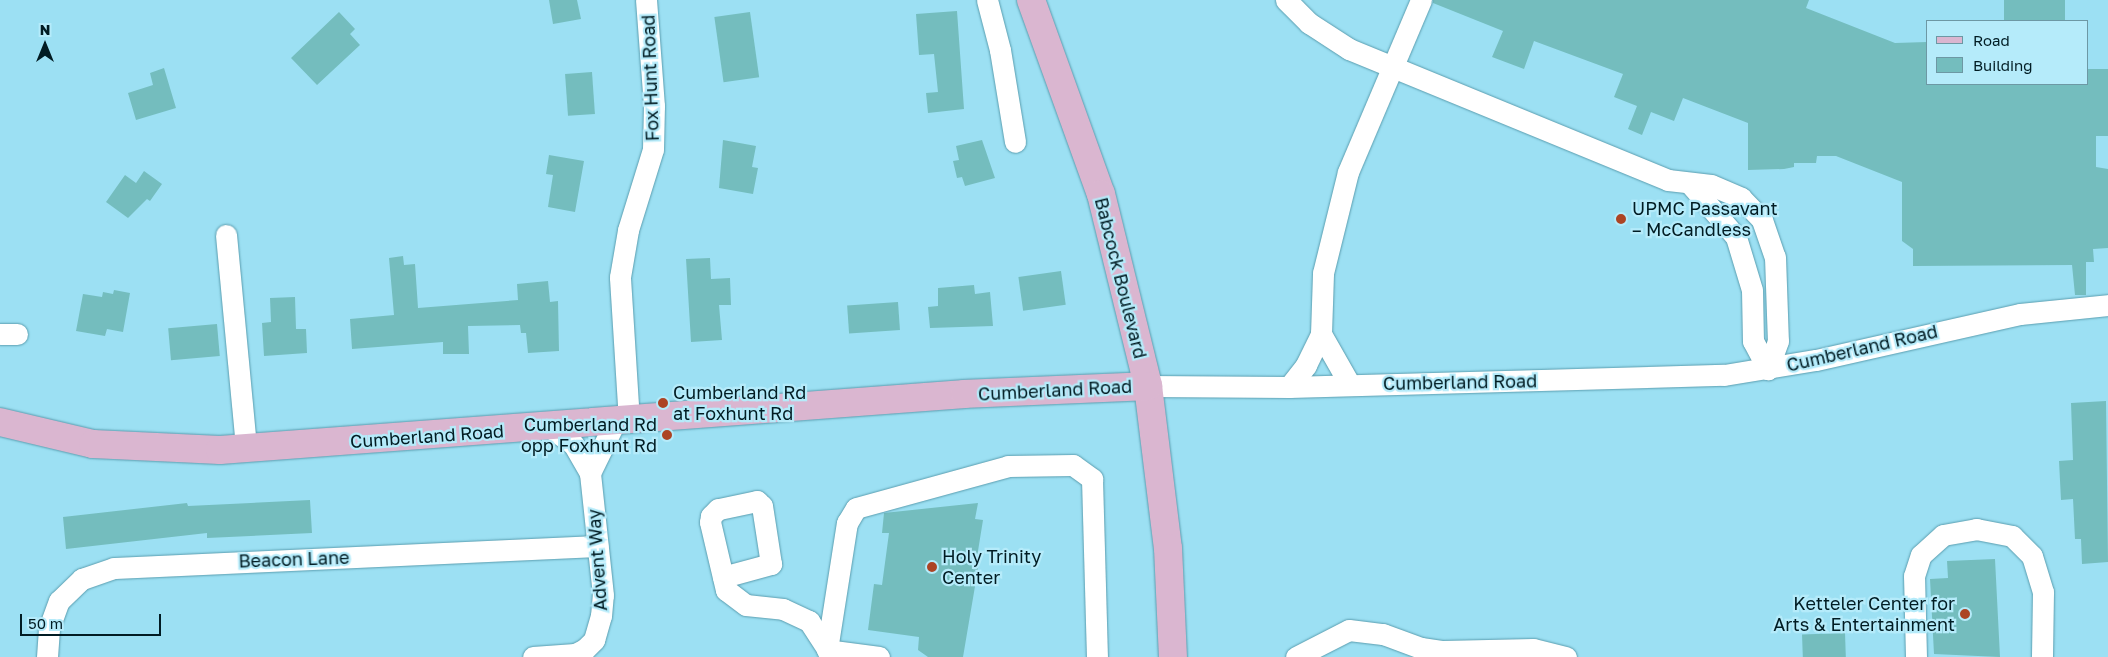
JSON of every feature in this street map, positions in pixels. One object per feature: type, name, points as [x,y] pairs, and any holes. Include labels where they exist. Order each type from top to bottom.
[{"type":"main road","name":"Babcock Boulevard","points":[[1031,0],[1101,194],[1148,386],[1168,548],[1173,657]]},
{"type":"main road","name":"Cumberland Road","points":[[0,422],[93,444],[173,449],[246,448],[622,422],[965,394],[1148,386]]},
{"type":"street","name":"Fox Hunt Road","points":[[622,422],[620,277],[628,230],[653,149],[654,106],[646,0]]},
{"type":"street","points":[[987,0],[1000,50],[1014,142]]},
{"type":"street","points":[[1286,0],[1328,37],[1390,67],[1668,180],[1727,189],[1762,220],[1775,258],[1778,340],[1768,369]]},
{"type":"street","points":[[1289,387],[1306,365],[1321,334],[1324,273],[1334,222],[1348,172],[1390,67],[1421,0]]},
{"type":"street","points":[[1691,185],[1736,237],[1752,290],[1753,341],[1768,369]]},
{"type":"street","points":[[226,235],[246,448]]},
{"type":"street","points":[[1752,290],[1776,291]]},
{"type":"street","name":"Cumberland Road","points":[[1148,386],[1289,387],[1675,377],[1768,369],[2020,314],[2108,305]]},
{"type":"street","points":[[1321,334],[1350,384]]},
{"type":"street","points":[[590,473],[622,422]]},
{"type":"street","name":"Advent Way","points":[[533,657],[575,654],[594,640],[599,629],[603,595],[590,473],[573,444],[550,427]]},
{"type":"street","points":[[829,653],[847,523],[856,508],[1008,466],[1073,466],[1092,479],[1097,657]]},
{"type":"street","points":[[1916,657],[1914,576],[1921,555],[1943,535],[1976,529],[2012,536],[2032,556],[2043,592],[2042,657]]},
{"type":"street","name":"Beacon Lane","points":[[47,657],[49,628],[59,601],[82,580],[114,568],[597,546]]},
{"type":"street","points":[[723,577],[726,590],[737,601],[783,609],[809,621],[829,653]]},
{"type":"street","points":[[1296,657],[1329,637],[1365,630],[1429,649],[1533,649],[1566,657]]},
{"type":"street","points":[[829,653],[879,657]]},
{"type":"building","points":[[549,0],[577,0],[581,19],[553,24]]},
{"type":"building","points":[[1433,0],[1809,0],[1806,8],[1895,43],[1926,42],[1926,85],[2088,85],[2088,69],[2108,69],[2108,136],[2096,136],[2096,167],[2108,169],[2108,248],[2093,249],[2094,262],[2086,262],[2086,295],[2075,295],[2072,265],[1913,266],[1913,249],[1902,241],[1902,182],[1836,156],[1817,156],[1816,163],[1794,163],[1794,167],[1784,169],[1748,170],[1748,123],[1683,98],[1674,121],[1651,112],[1642,135],[1628,129],[1637,106],[1614,97],[1623,74],[1534,41],[1524,69],[1492,57],[1503,31],[1433,3]]},
{"type":"building","points":[[2004,0],[2065,0],[2065,20],[2004,20]]},
{"type":"building","points":[[957,11],[964,109],[928,113],[926,93],[938,92],[934,54],[919,55],[916,14]]},
{"type":"building","points":[[339,12],[355,29],[350,34],[360,45],[317,85],[291,58]]},
{"type":"building","points":[[750,12],[759,77],[724,82],[714,17]]},
{"type":"building","points":[[164,68],[176,108],[136,120],[128,93],[153,85],[150,73]]},
{"type":"building","points":[[592,72],[595,114],[568,116],[565,74]]},
{"type":"building","points":[[723,140],[756,146],[752,167],[758,168],[753,194],[719,188]]},
{"type":"building","points":[[982,140],[995,178],[965,186],[962,177],[957,178],[953,161],[959,160],[956,146]]},
{"type":"building","points":[[549,155],[584,161],[575,212],[548,207],[553,175],[546,174]]},
{"type":"building","points":[[144,171],[162,184],[150,201],[147,199],[128,218],[106,202],[125,175],[136,183]]},
{"type":"building","points":[[403,256],[404,265],[415,264],[418,308],[518,300],[517,284],[548,281],[550,302],[558,301],[559,351],[528,353],[526,333],[521,333],[520,325],[468,326],[469,354],[443,354],[443,342],[352,349],[350,319],[394,315],[389,258]]},
{"type":"building","points":[[710,258],[711,279],[730,278],[731,305],[719,305],[722,340],[691,342],[686,259]]},
{"type":"building","points":[[1061,271],[1066,305],[1023,311],[1018,277]]},
{"type":"building","points":[[974,285],[975,294],[990,292],[993,326],[930,328],[928,307],[938,306],[938,288]]},
{"type":"building","points":[[114,290],[130,293],[123,332],[107,329],[105,336],[76,331],[83,294],[102,297],[103,292],[113,294]]},
{"type":"building","points":[[295,297],[296,329],[306,329],[307,353],[264,356],[262,323],[271,322],[270,298]]},
{"type":"building","points":[[898,302],[900,330],[849,333],[847,306]]},
{"type":"building","points":[[217,324],[220,356],[171,360],[168,328]]},
{"type":"building","points":[[2106,401],[2108,562],[2082,564],[2081,539],[2075,539],[2073,499],[2061,500],[2059,461],[2073,460],[2071,403]]},
{"type":"building","points":[[310,500],[312,533],[207,538],[207,533],[66,549],[63,517],[187,503],[188,506]]},
{"type":"building","name":"Holy Trinity Center","points":[[978,503],[975,519],[983,520],[978,551],[981,551],[963,657],[928,657],[918,650],[919,637],[868,630],[874,584],[882,585],[889,533],[882,533],[884,513]]},
{"type":"building","name":"Ketteler Center for Arts & Entertainment","points":[[1995,559],[2000,657],[1934,654],[1930,579],[1948,578],[1947,561]]},
{"type":"building","points":[[1845,633],[1846,657],[1803,657],[1802,635]]},
{"type":"place","name":"UPMC Passavant – McCandless","points":[[1621,219]]},
{"type":"place","name":"Cumberland Rd at Foxhunt Rd","points":[[663,403]]},
{"type":"place","name":"Cumberland Rd opp Foxhunt Rd","points":[[667,435]]},
{"type":"place","name":"Holy Trinity Center","points":[[932,567]]},
{"type":"place","name":"Ketteler Center for Arts & Entertainment","points":[[1965,614]]}]
